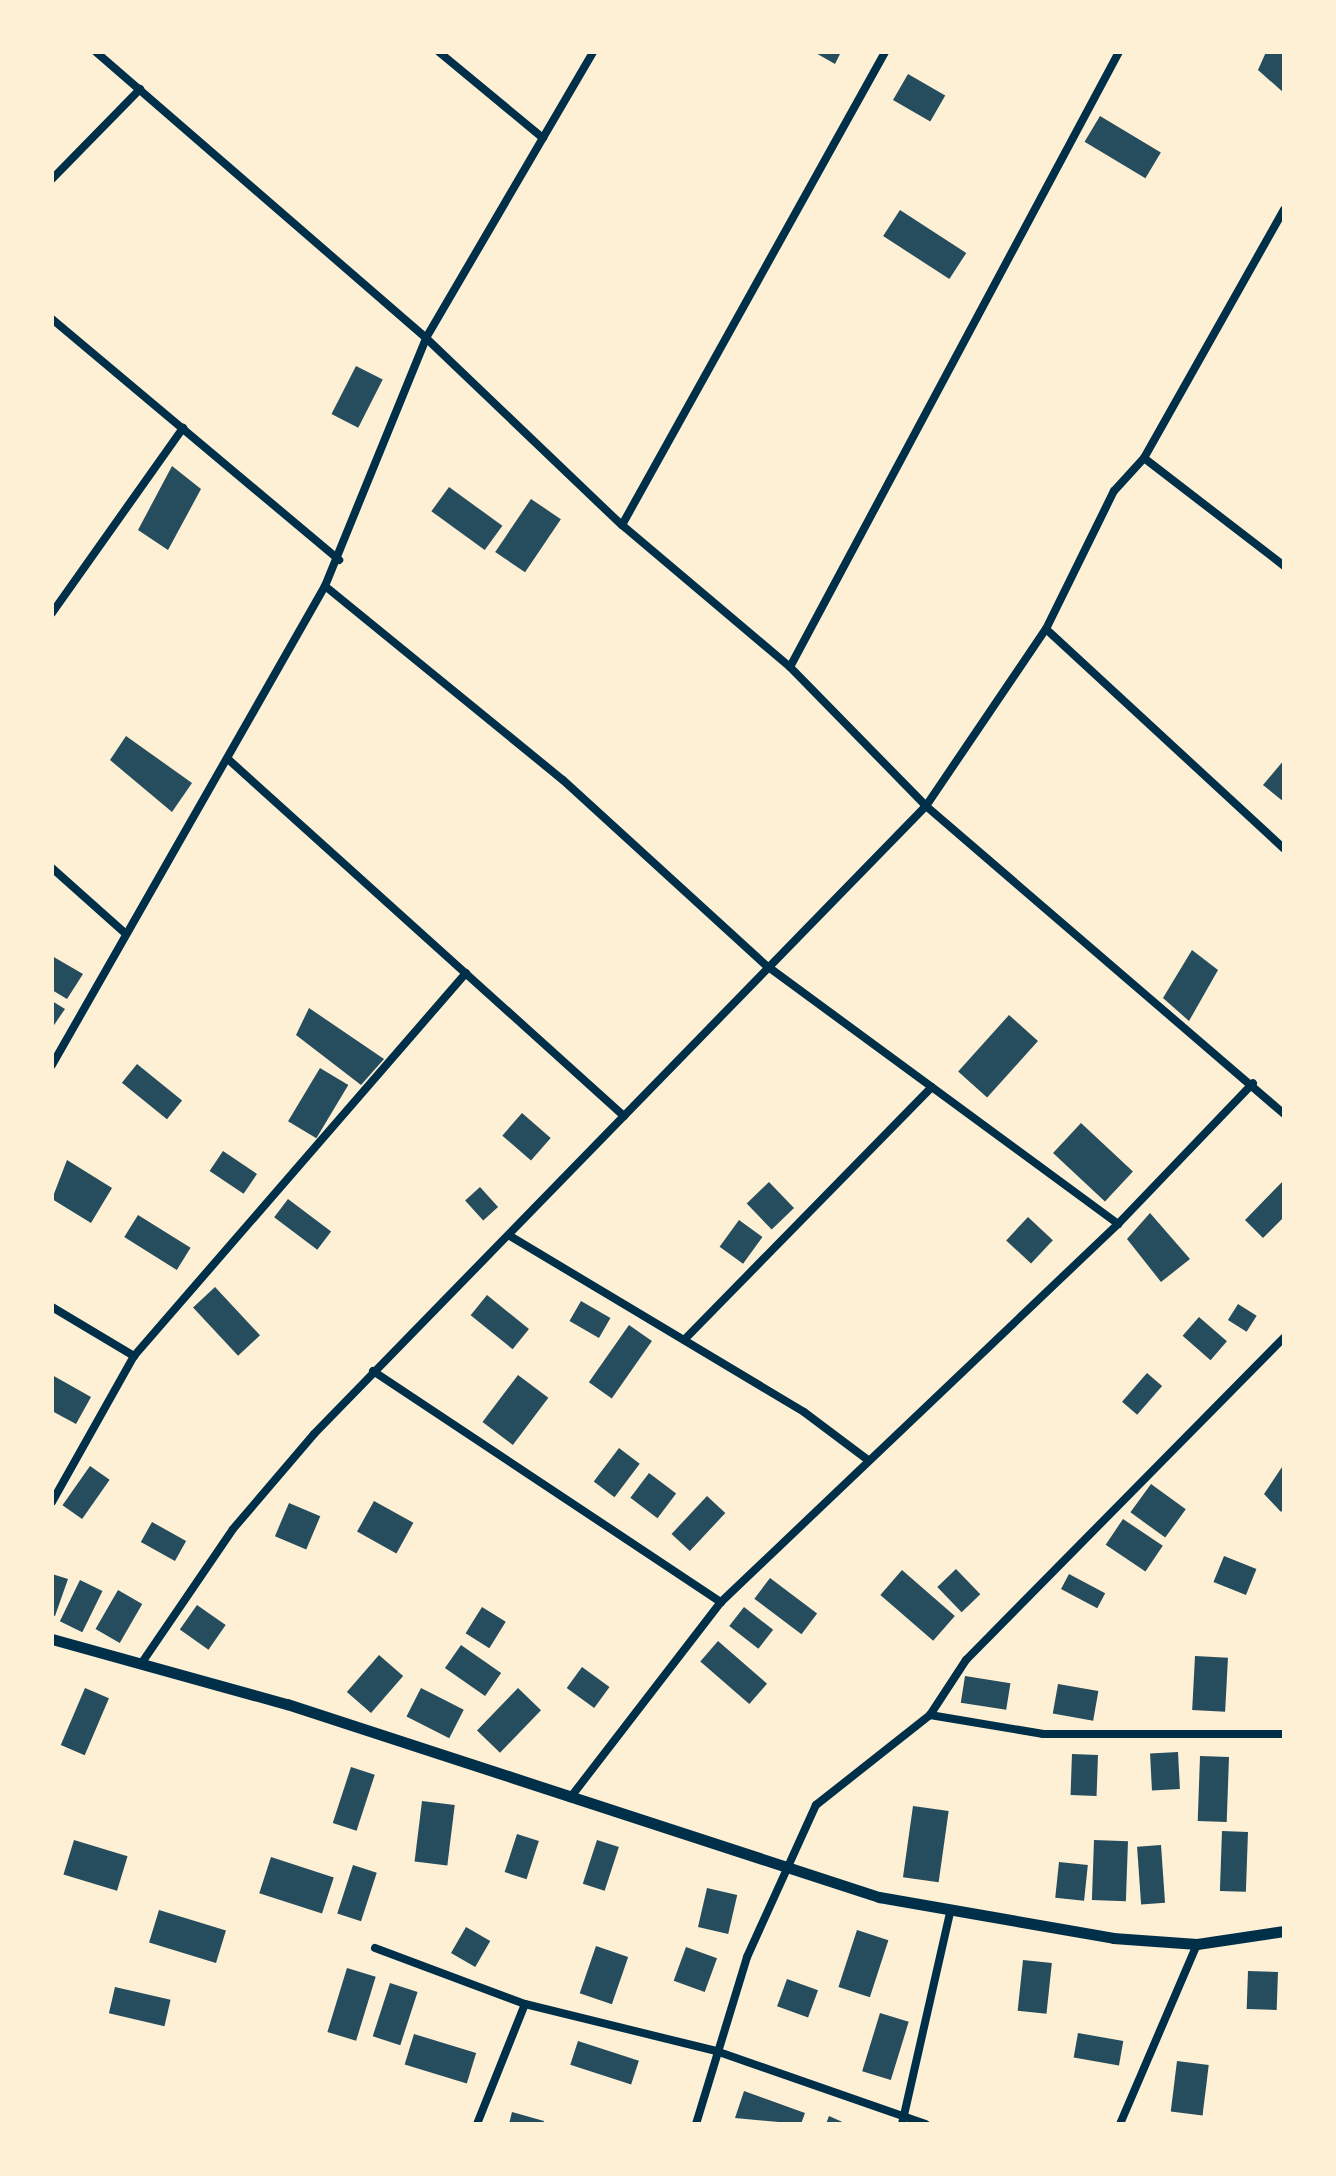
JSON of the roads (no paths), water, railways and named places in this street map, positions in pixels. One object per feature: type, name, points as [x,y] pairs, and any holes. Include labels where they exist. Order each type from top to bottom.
[{"type":"street","points":[[96,52],[426,338],[622,525],[790,667],[926,806],[1253,1083],[1284,1114]]},
{"type":"street","points":[[439,52],[543,138]]},
{"type":"street","points":[[52,1065],[125,933],[229,760],[339,560],[426,338],[593,52]]},
{"type":"street","points":[[622,525],[885,52]]},
{"type":"street","points":[[790,667],[1119,52]]},
{"type":"street","points":[[52,179],[140,89]]},
{"type":"street","points":[[141,1664],[233,1529],[373,1371],[510,1236],[767,966],[926,806],[1046,629],[1114,491],[1144,458],[1284,210]]},
{"type":"street","points":[[52,319],[339,560]]},
{"type":"street","points":[[52,613],[183,428]]},
{"type":"street","points":[[1144,458],[1284,566]]},
{"type":"street","points":[[325,586],[563,780],[767,966],[1118,1224]]},
{"type":"street","points":[[1046,629],[1284,849]]},
{"type":"street","points":[[229,760],[624,1116]]},
{"type":"street","points":[[52,868],[125,933]]},
{"type":"street","points":[[52,1502],[134,1356],[466,973]]},
{"type":"street","points":[[570,1798],[721,1602],[1118,1224],[1253,1083]]},
{"type":"street","points":[[684,1340],[932,1087]]},
{"type":"street","points":[[510,1236],[684,1340],[868,1460]]},
{"type":"street","points":[[52,1307],[134,1356]]},
{"type":"street","points":[[696,2124],[716,2051],[787,1868],[816,1805],[930,1715],[966,1660],[1284,1338]]},
{"type":"street","points":[[373,1371],[721,1602]]},
{"type":"street","points":[[52,1639],[287,1704],[787,1868],[950,1913],[1197,1944],[1284,1931]]},
{"type":"street","points":[[930,1715],[1043,1734],[1284,1734]]},
{"type":"street","points":[[903,2121],[950,1913]]},
{"type":"street","points":[[1120,2124],[1197,1944]]},
{"type":"street","points":[[375,1948],[525,2004],[716,2051],[903,2121],[926,2124]]},
{"type":"street","points":[[477,2124],[525,2004]]}]
